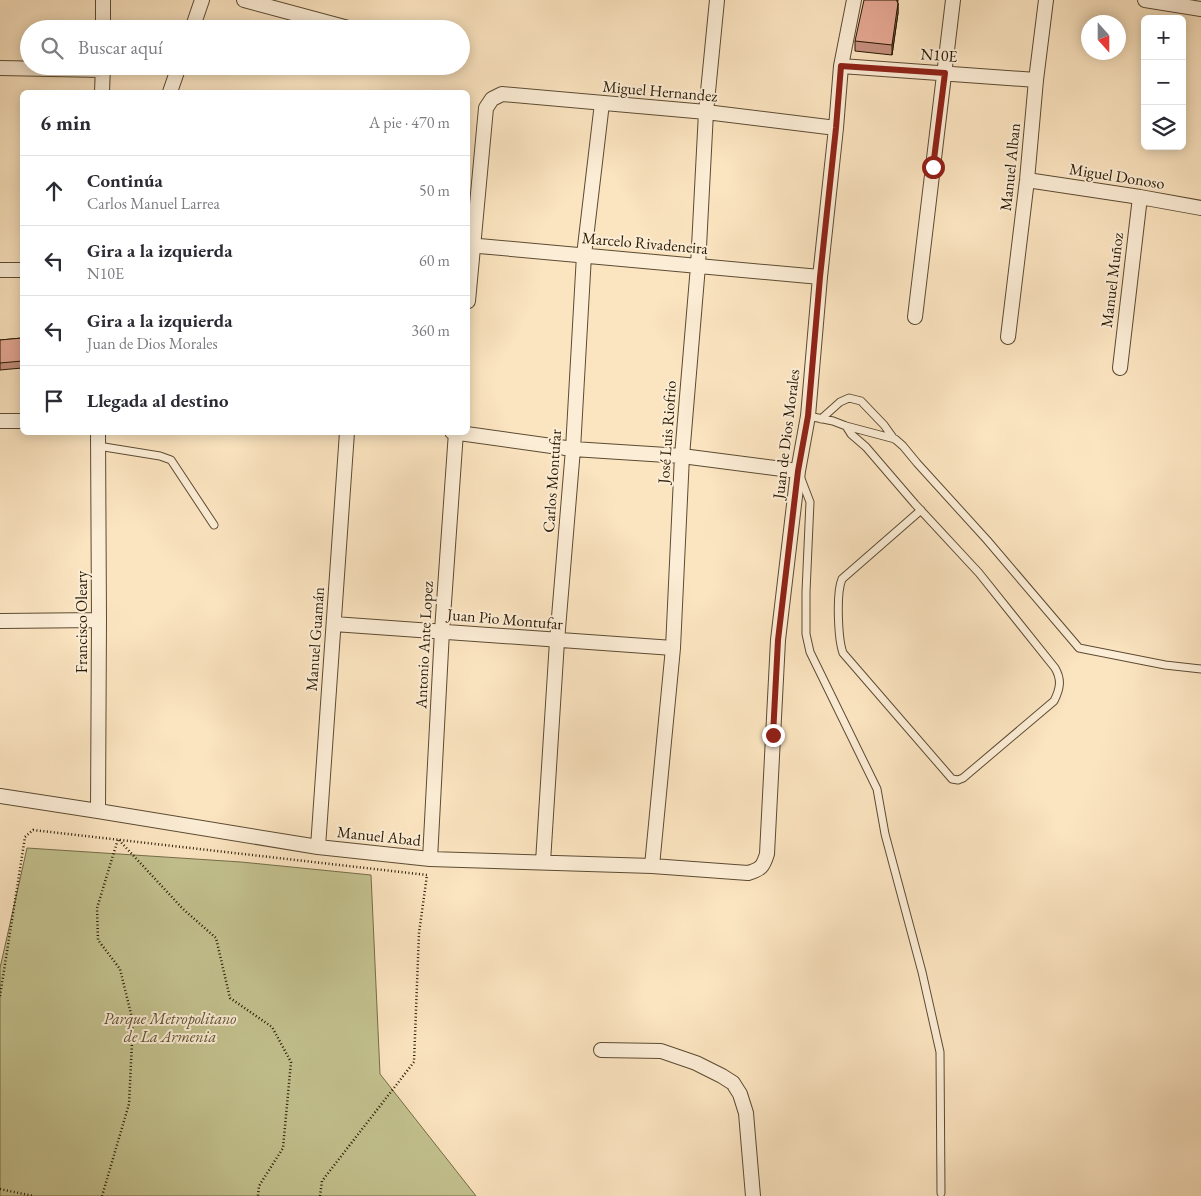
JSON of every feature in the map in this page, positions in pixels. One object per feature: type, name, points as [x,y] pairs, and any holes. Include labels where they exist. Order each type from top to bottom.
[{"type":"street","points":[[103,0],[103,20]]},
{"type":"street","points":[[195,20],[202,0]]},
{"type":"street","points":[[244,0],[318,20]]},
{"type":"street","name":"José Luis Riofrio","points":[[652,866],[673,648],[682,456],[698,266],[706,112],[717,0]]},
{"type":"street","name":"Juan de Dios Morales","points":[[757,870],[764,865],[767,854],[778,640],[798,471],[815,418],[820,277],[841,66],[854,0]]},
{"type":"street","points":[[915,317],[953,0]]},
{"type":"street","name":"Manuel Alban","points":[[1008,337],[1046,0]]},
{"type":"street","points":[[1145,0],[1161,1],[1201,9]]},
{"type":"street","name":"N10E","points":[[841,66],[1036,80]]},
{"type":"street","points":[[0,68],[20,68]]},
{"type":"street","points":[[102,90],[103,75]]},
{"type":"street","points":[[171,90],[176,75]]},
{"type":"street","name":"Miguel Hernandez","points":[[470,245],[486,108],[492,99],[502,94],[706,112],[836,128]]},
{"type":"street","name":"Carlos Montufar","points":[[543,862],[557,641],[573,449],[584,255],[602,103]]},
{"type":"street","name":"Miguel Donoso","points":[[1027,180],[1201,208]]},
{"type":"street","name":"Manuel Muñoz","points":[[1120,368],[1140,197]]},
{"type":"street","name":"Marcelo Rivadeneira","points":[[470,245],[820,277]]},
{"type":"street","points":[[0,270],[20,270]]},
{"type":"street","points":[[0,421],[20,421]]},
{"type":"street","name":"Manuel Guamán","points":[[318,847],[347,435]]},
{"type":"street","name":"Antonio Ante Lopez","points":[[430,859],[455,435]]},
{"type":"street","points":[[470,435],[573,449],[682,456],[798,471]]},
{"type":"street","name":"Francisco Oleary","points":[[98,439],[98,811]]},
{"type":"street","points":[[0,621],[99,620]]},
{"type":"street","name":"Juan Pio Montufar","points":[[334,624],[673,648]]},
{"type":"street","name":"Manuel Abad","points":[[0,796],[318,847],[430,859],[652,866],[742,873],[757,870]]},
{"type":"street","points":[[601,1050],[661,1051],[696,1063],[733,1084],[740,1094],[746,1113],[753,1196]]},
{"type":"lane","points":[[815,418],[849,398],[861,401],[986,540],[1079,648],[1165,665],[1201,669]]},
{"type":"lane","points":[[815,418],[833,421],[895,439]]},
{"type":"lane","points":[[846,426],[851,434],[866,447],[979,573],[1059,674],[1059,691],[1054,702],[964,778],[958,780],[952,779],[842,653],[839,634],[839,601],[842,579],[921,510]]},
{"type":"lane","points":[[98,439],[171,460],[214,525]]},
{"type":"lane","points":[[798,471],[810,502],[806,592],[806,634],[810,652],[877,789],[885,834],[911,927],[940,1052],[940,1192]]},
{"type":"path","points":[[0,996],[25,837],[33,830],[427,875],[419,933],[414,1062],[322,1181],[320,1196]]},
{"type":"path","points":[[102,1196],[129,1104],[133,1022],[120,969],[98,940],[97,908],[118,839]]},
{"type":"path","points":[[118,839],[183,909],[216,938],[230,998],[272,1027],[291,1062],[283,1148],[260,1186],[258,1196]]},
{"type":"path","points":[[0,1189],[33,1196]]},
{"type":"green space","name":"Parque Metropolitano de La Armenia","points":[[27,848],[241,862],[371,875],[380,1074],[476,1196],[0,1196],[0,968]]},
{"type":"building","points":[[864,0],[897,0],[892,45],[855,41]]},
{"type":"building","points":[[20,338],[20,361],[0,363],[0,340]]},
{"type":"route","points":[[773,735],[778,640],[798,471],[808,416],[841,66],[945,73],[933,167]]}]
